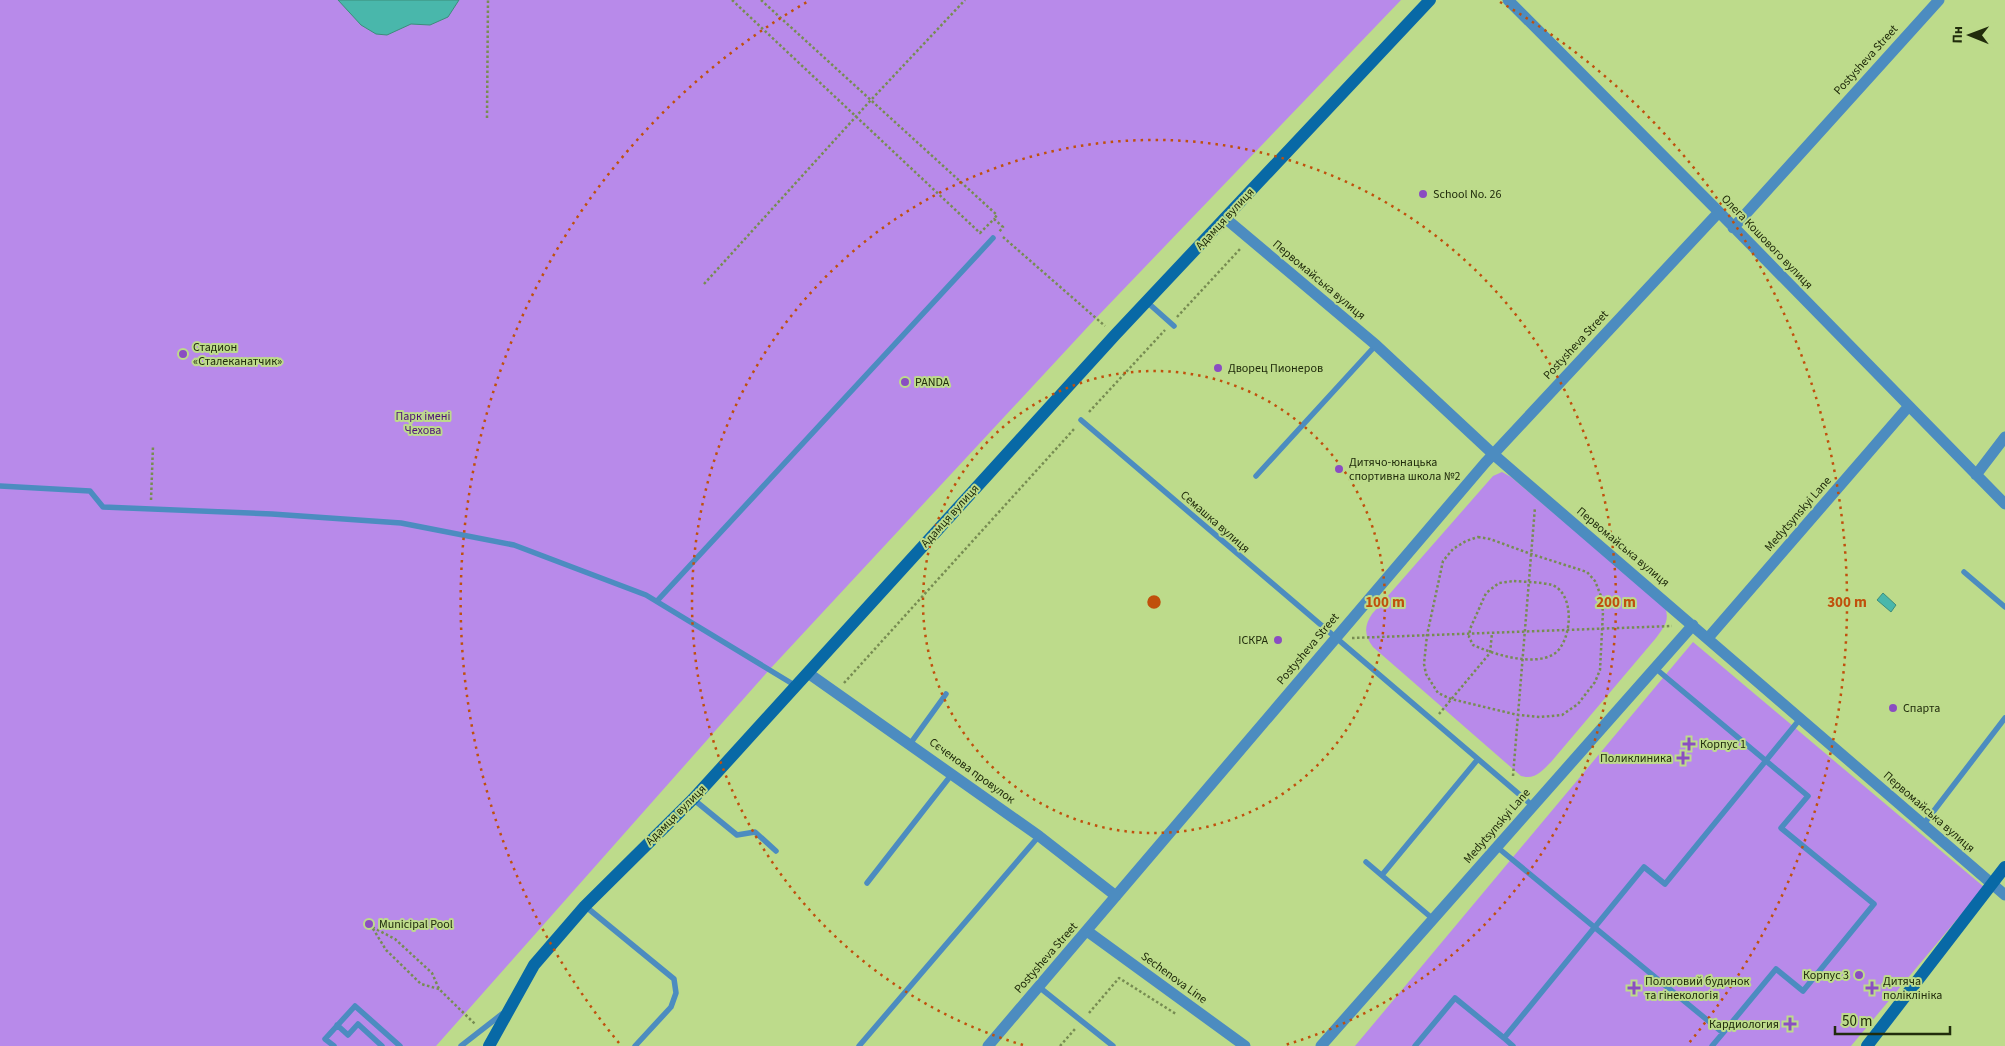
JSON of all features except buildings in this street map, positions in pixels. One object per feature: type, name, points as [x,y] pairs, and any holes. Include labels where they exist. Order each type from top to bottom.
[{"type":"street","name":"Адамця вулиця","points":[[489,1046],[534,965],[586,906],[693,799],[1115,335],[1430,0]]},
{"type":"street","name":"Олега Кошового вулиця","points":[[1508,0],[2005,504]]},
{"type":"street","name":"Postysheva Street","points":[[1733,228],[1939,0]]},
{"type":"street","name":"Postysheva Street","points":[[988,1046],[1494,454],[1719,212]]},
{"type":"street","name":"Первомайська вулиця","points":[[1225,218],[1376,346],[1536,491],[2005,895]]},
{"type":"street","name":"Medytsynskyi Lane","points":[[1708,638],[1908,407]]},
{"type":"street","points":[[1976,475],[2005,437]]},
{"type":"street","name":"Medytsynskyi Lane","points":[[1321,1046],[1693,625]]},
{"type":"street","name":"Сєченова провулок","points":[[808,673],[1039,836],[1116,896]]},
{"type":"street","points":[[1867,1046],[2005,867]]},
{"type":"street","name":"Sechenova Line","points":[[1086,931],[1245,1046]]},
{"type":"lane","points":[[657,601],[993,238]]},
{"type":"lane","points":[[1147,302],[1174,326]]},
{"type":"lane","points":[[1256,476],[1376,346]]},
{"type":"lane","name":"Семашка вулиця","points":[[1081,420],[1533,806]]},
{"type":"lane","points":[[0,486],[90,490],[103,507],[272,514],[401,523],[514,545],[646,595],[796,686]]},
{"type":"lane","points":[[1964,572],[2005,607]]},
{"type":"lane","points":[[1655,668],[1808,796],[1781,828],[1874,904],[1803,991],[1776,969],[1712,1046]]},
{"type":"lane","points":[[910,744],[946,694]]},
{"type":"lane","points":[[1923,825],[2005,718]]},
{"type":"lane","points":[[1504,1038],[1644,867],[1665,884],[1800,719]]},
{"type":"lane","points":[[1382,875],[1478,759]]},
{"type":"lane","points":[[867,884],[952,774]]},
{"type":"lane","points":[[693,799],[737,835],[755,832],[776,851]]},
{"type":"lane","points":[[859,1046],[1039,836]]},
{"type":"lane","points":[[1497,847],[1723,1033]]},
{"type":"lane","points":[[1366,862],[1434,919]]},
{"type":"lane","points":[[586,906],[674,979],[676,993],[671,1007],[635,1046]]},
{"type":"lane","points":[[1039,987],[1113,1046]]},
{"type":"lane","points":[[1415,1046],[1455,998],[1513,1046]]},
{"type":"lane","points":[[334,1046],[325,1039],[355,1006],[400,1046]]},
{"type":"lane","points":[[463,1046],[508,1009]]},
{"type":"lane","points":[[337,1025],[348,1035],[358,1024],[382,1046]]},
{"type":"path","points":[[487,118],[488,0]]},
{"type":"path","points":[[732,0],[980,233],[997,215],[761,0]]},
{"type":"path","points":[[704,284],[856,116],[965,0]]},
{"type":"path","points":[[994,218],[1003,227],[998,232],[1115,335]]},
{"type":"path","points":[[836,692],[1081,420]]},
{"type":"path","points":[[151,509],[153,446]]},
{"type":"path","points":[[1512,788],[1536,491]]},
{"type":"path","points":[[1478,537],[1490,539],[1531,554],[1587,572],[1595,581],[1601,596],[1603,628],[1600,670],[1595,682],[1578,704],[1562,715],[1540,718],[1451,699],[1438,694],[1426,674],[1424,664],[1427,635],[1443,561],[1453,549],[1466,541],[1478,537]]},
{"type":"path","points":[[1514,581],[1552,586],[1563,593],[1569,605],[1567,630],[1563,646],[1553,655],[1539,658],[1512,658],[1490,653],[1473,645],[1470,633],[1486,593],[1499,582],[1514,581]]},
{"type":"path","points":[[1336,638],[1693,625]]},
{"type":"path","points":[[1433,721],[1490,653],[1492,632]]},
{"type":"path","points":[[369,924],[386,950],[421,984],[438,989]]},
{"type":"path","points":[[372,927],[396,939],[432,973],[438,989],[482,1031]]},
{"type":"path","points":[[1060,1046],[1119,978],[1177,1014]]},
{"type":"green space","name":"Парк імені Чехова","points":[[0,0],[1401,0],[1096,318],[770,669],[436,1046],[0,1046]]},
{"type":"green space","points":[[1502,472],[1511,477],[1665,607],[1667,616],[1664,627],[1656,638],[1551,762],[1538,774],[1530,777],[1521,776],[1373,647],[1366,630],[1372,614],[1493,476]]},
{"type":"green space","points":[[1693,642],[1984,887],[1851,1046],[1355,1046]]},
{"type":"water","points":[[338,0],[459,0],[448,17],[430,25],[411,24],[387,35],[376,34],[361,25]]},
{"type":"water","points":[[1883,593],[1896,605],[1891,612],[1877,600]]},
{"type":"place","name":"School No. 26","points":[[1423,194]]},
{"type":"place","name":"Стадион «Сталеканатчик»","points":[[183,354]]},
{"type":"place","name":"Дворец Пионеров","points":[[1218,368]]},
{"type":"place","name":"PANDA","points":[[905,382]]},
{"type":"place","name":"Дитячо-юнацька спортивна школа №2","points":[[1339,469]]},
{"type":"place","name":"ІСКРА","points":[[1278,640]]},
{"type":"place","name":"Спарта","points":[[1893,708]]},
{"type":"place","name":"Корпус 1","points":[[1689,744]]},
{"type":"place","name":"Поликлиника","points":[[1683,758]]},
{"type":"place","name":"Municipal Pool","points":[[369,924]]},
{"type":"place","name":"Корпус 3","points":[[1859,975]]},
{"type":"place","name":"Пологовий будинок та гінекологія","points":[[1634,988]]},
{"type":"place","name":"Дитяча поліклініка","points":[[1872,988]]},
{"type":"place","name":"Кардиология","points":[[1790,1024]]}]
